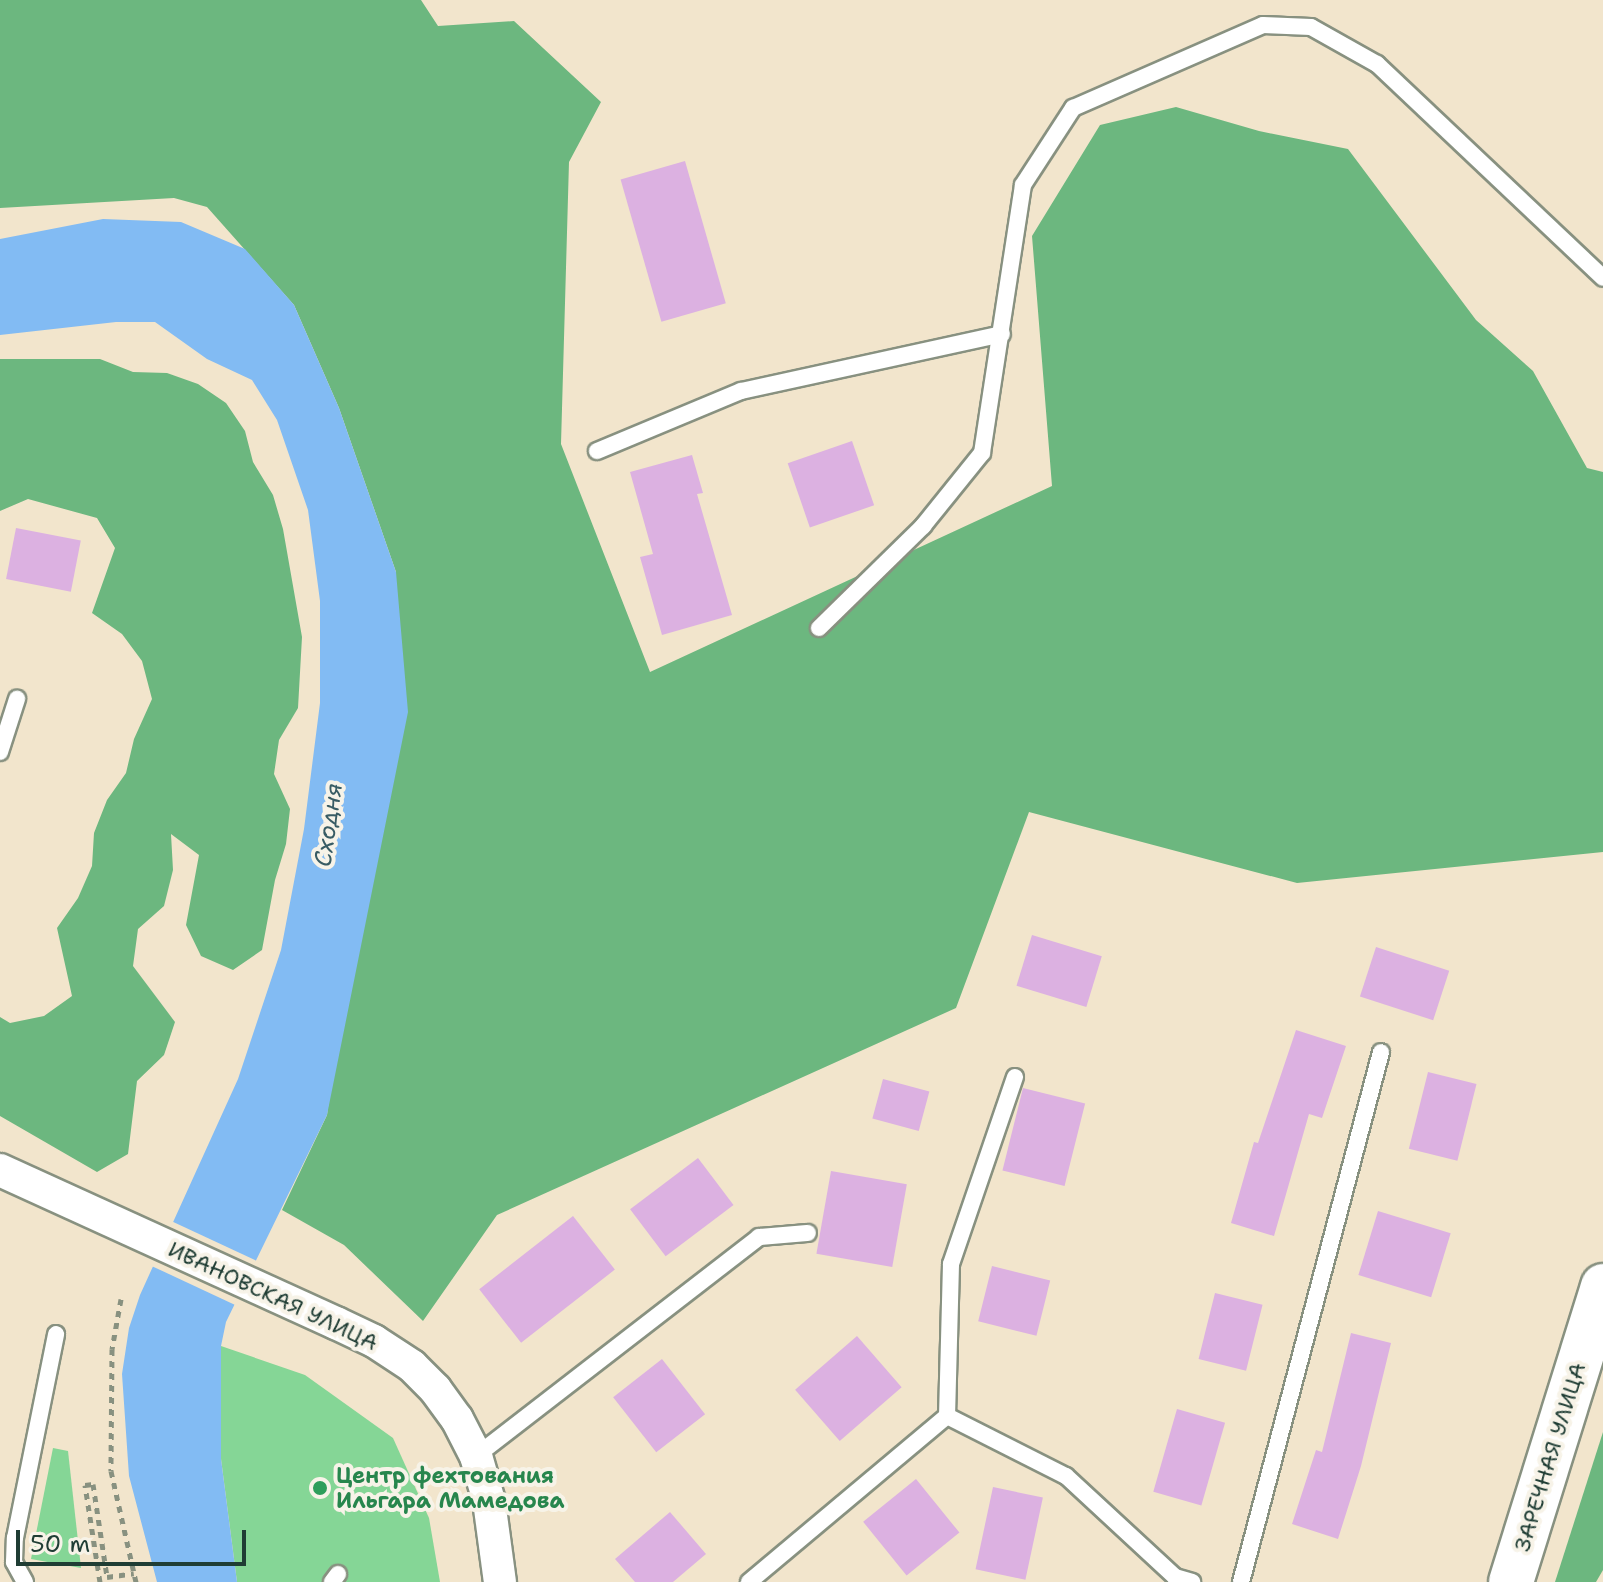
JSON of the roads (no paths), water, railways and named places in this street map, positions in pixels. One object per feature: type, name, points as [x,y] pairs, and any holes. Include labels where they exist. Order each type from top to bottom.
[{"type":"main road","name":"ЗАРЕЧНАЯ УЛИЦА","points":[[1511,1582],[1603,1286]]},
{"type":"street","name":"ИВАНОВСКАЯ УЛИЦА","points":[[0,1170],[374,1341],[412,1366],[435,1389],[457,1419],[476,1456],[489,1501],[500,1582]]},
{"type":"lane","points":[[819,628],[923,526],[982,453],[1023,185],[1073,108],[1263,25],[1311,27],[1377,64],[1603,278]]},
{"type":"lane","points":[[597,451],[741,391],[1002,334]]},
{"type":"lane","points":[[0,752],[17,699]]},
{"type":"lane","points":[[1241,1582],[1381,1052]]},
{"type":"lane","points":[[749,1582],[947,1416],[951,1264],[1015,1077]]},
{"type":"lane","points":[[476,1456],[759,1237],[808,1233]]},
{"type":"lane","points":[[25,1582],[14,1562],[15,1538],[56,1334]]},
{"type":"lane","points":[[947,1416],[1066,1476],[1175,1577],[1192,1582]]},
{"type":"water","name":"Сходня","points":[[103,219],[181,222],[245,249],[294,305],[339,408],[396,572],[408,712],[327,1115],[226,1322],[221,1346],[221,1459],[237,1582],[157,1582],[129,1476],[122,1374],[129,1328],[140,1295],[238,1079],[281,950],[304,829],[320,703],[320,601],[308,510],[277,420],[252,380],[207,359],[155,322],[116,322],[0,335],[0,239]]},
{"type":"place","name":"Центр фехтования Ильгара Мамедова","points":[[320,1488]]}]
